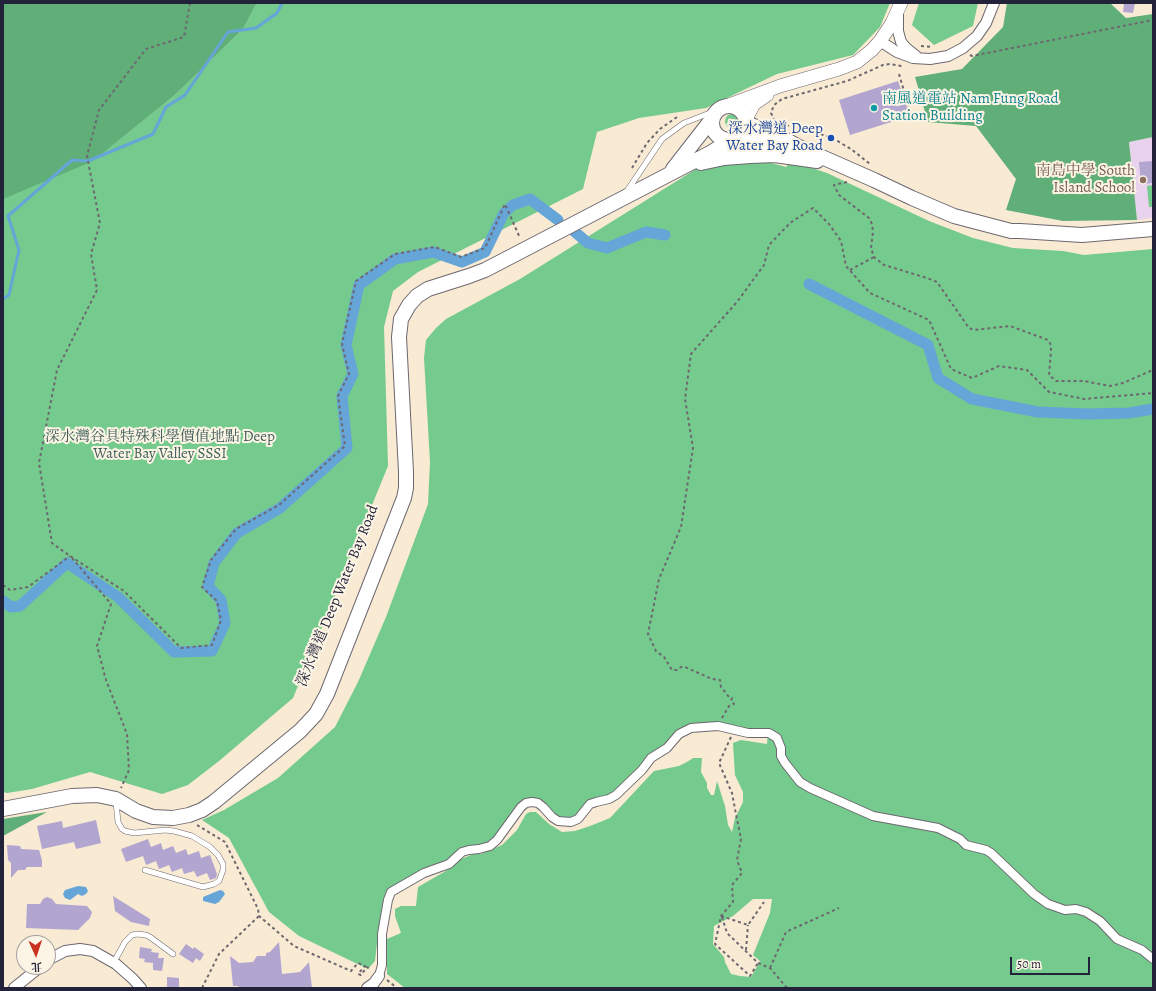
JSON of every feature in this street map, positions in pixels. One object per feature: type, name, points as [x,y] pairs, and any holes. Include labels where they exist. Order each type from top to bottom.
[{"type":"main road","points":[[735,138],[745,128],[746,121],[743,113],[732,106],[719,112],[713,126],[717,135],[726,139],[735,138],[799,147]]},
{"type":"main road","name":"深水灣道 Deep Water Bay Road","points":[[669,174],[719,112]]},
{"type":"main road","points":[[746,121],[799,147],[954,216],[1011,230],[1082,235],[1153,229]]},
{"type":"main road","name":"深水灣道 Deep Water Bay Road","points":[[3,809],[81,795],[118,796],[136,811],[153,817],[173,818],[195,813],[214,802],[300,731],[312,719],[327,694],[402,505],[405,493],[406,472],[399,337],[400,325],[405,310],[417,296],[428,289],[484,270],[710,153],[735,138]]},
{"type":"main road","points":[[669,174],[696,164],[724,158],[750,156],[776,155],[804,158],[845,167]]},
{"type":"street","points":[[880,41],[905,55],[922,59],[939,58],[956,53],[982,30],[990,16],[994,3]]},
{"type":"street","points":[[900,5],[898,31],[902,42],[913,55],[922,59]]},
{"type":"street","name":"深水灣道 Deep Water Bay Road","points":[[719,112],[780,86],[848,66],[865,57],[880,41],[892,23],[900,5]]},
{"type":"street","name":"深水灣道 Deep Water Bay Road","points":[[746,121],[754,104],[780,86]]},
{"type":"street","points":[[367,988],[377,980],[382,965],[382,934],[388,900],[392,892],[424,873],[449,864],[462,852],[490,846],[497,840],[521,807],[526,803],[538,803],[552,817],[558,820],[570,822],[578,819],[590,804],[609,799],[616,795],[642,770],[651,758],[667,748],[679,734],[691,728],[718,726],[748,733],[769,733],[777,738],[781,748],[781,756],[785,764],[800,782],[810,788],[873,816],[938,828],[960,839],[966,844],[986,850],[1034,894],[1048,904],[1065,910],[1076,909],[1086,912],[1100,921],[1117,939],[1142,950],[1153,958]]},
{"type":"street","points":[[56,955],[65,951],[80,949],[93,951],[114,962],[141,988]]},
{"type":"street","points":[[14,988],[30,975]]},
{"type":"lane","name":"深水灣道 Deep Water Bay Road","points":[[622,198],[636,180],[662,139],[684,123],[719,112]]},
{"type":"lane","points":[[118,796],[118,822],[125,831],[134,833],[165,830],[192,836],[206,844],[218,855],[223,864],[223,870],[218,880],[214,884],[203,887],[144,870]]},
{"type":"lane","points":[[114,962],[125,942],[132,935],[137,934],[150,937],[173,954]]},
{"type":"path","points":[[190,3],[184,37],[146,48],[99,110],[87,156],[100,223],[91,254],[97,290],[56,370],[39,463],[52,543],[124,591],[181,648],[212,645],[221,620],[217,601],[202,587],[211,560],[236,529],[278,505],[345,446],[338,396],[349,374],[342,344],[356,281],[395,254],[435,247],[461,257],[485,248],[505,204],[521,241]]},
{"type":"path","points":[[972,56],[1153,20]]},
{"type":"path","points":[[918,44],[923,47],[938,46]]},
{"type":"path","points":[[875,168],[851,149],[834,139],[810,130],[780,124],[775,120],[771,112],[774,105],[782,99],[847,81],[883,65]]},
{"type":"path","points":[[899,74],[911,115]]},
{"type":"path","points":[[631,170],[647,143],[660,129],[674,118],[681,116]]},
{"type":"path","points":[[852,180],[834,185],[839,196],[869,218],[872,228],[871,248],[874,257],[884,265],[937,282],[968,328],[974,330],[1010,326],[1048,340],[1051,345],[1049,375],[1056,381],[1084,381],[1110,386],[1123,383],[1153,370]]},
{"type":"path","points":[[718,726],[729,706],[734,704],[732,698],[729,697],[721,687],[720,680],[712,679],[685,667],[672,670],[664,657],[656,651],[648,634],[659,579],[681,527],[693,448],[685,399],[691,354],[738,302],[764,265],[770,245],[790,223],[813,208],[829,224],[841,241],[846,266],[870,293],[930,320],[951,369],[972,378],[999,366],[1027,370],[1049,392],[1084,399],[1153,392]]},
{"type":"path","points":[[850,270],[874,257]]},
{"type":"path","points":[[3,585],[10,590],[28,587],[70,556]]},
{"type":"path","points":[[70,556],[111,604],[97,646],[106,680],[127,734],[129,770],[118,796]]},
{"type":"path","points":[[735,730],[719,763],[732,793],[741,839],[738,860],[742,873],[732,885],[733,902],[721,916],[715,944],[750,976],[758,963]]},
{"type":"path","points":[[746,950],[748,925],[764,902]]},
{"type":"path","points":[[770,968],[786,932],[839,908]]},
{"type":"path","points":[[202,988],[219,954],[259,916],[294,946],[351,971],[358,963],[365,966],[358,974],[361,975],[368,967],[371,969],[368,973]]},
{"type":"path","points":[[721,916],[748,925]]},
{"type":"path","points":[[721,916],[728,933],[758,963],[770,968],[787,988]]},
{"type":"shaded area","name":"南島中學 South Island School","points":[[1153,137],[1153,218],[1137,220],[1129,142]]},
{"type":"green space","points":[[3,3],[257,3],[243,29],[175,95],[93,161],[3,199]]},
{"type":"green space","name":"深水灣谷具特殊科學價值地點 Deep Water Bay Valley SSSI","points":[[257,3],[890,3],[880,27],[853,55],[777,74],[706,108],[639,118],[597,132],[583,189],[418,272],[393,291],[384,327],[388,466],[293,698],[219,761],[188,785],[162,794],[90,772],[32,789],[7,793],[3,792],[3,121],[110,147],[175,95],[243,29]]},
{"type":"green space","points":[[919,3],[978,3],[973,26],[934,45],[912,25]]},
{"type":"green space","points":[[1007,3],[1110,3],[1126,18],[1153,14],[1153,137],[1129,142],[1137,220],[1063,221],[1006,210],[1016,179],[976,126],[928,122],[915,77],[962,69],[1003,27]]},
{"type":"green space","points":[[729,114],[735,114],[739,118],[739,124],[735,128],[729,128],[725,124],[725,118]]},
{"type":"green space","points":[[761,160],[786,167],[790,162],[827,173],[929,221],[973,238],[1013,248],[1063,251],[1084,255],[1153,249],[1153,988],[405,988],[387,974],[387,939],[401,933],[395,916],[395,909],[401,906],[416,906],[418,887],[451,868],[459,860],[473,854],[481,854],[502,845],[517,830],[526,814],[530,812],[536,812],[549,824],[562,832],[575,831],[610,818],[654,771],[679,766],[693,758],[702,758],[701,772],[707,783],[707,788],[711,795],[714,795],[717,781],[725,806],[728,825],[732,832],[735,818],[743,802],[743,792],[735,775],[733,743],[741,740],[767,744],[768,731],[689,727],[614,794],[576,817],[570,819],[557,818],[531,800],[495,839],[389,890],[378,934],[375,961],[368,969],[299,936],[269,912],[229,838],[202,820],[224,810],[278,778],[335,727],[358,682],[386,617],[428,504],[430,462],[424,358],[426,340],[446,319],[520,279],[696,169]],"holes":[[[753,899],[772,899],[770,913],[753,955],[760,961],[751,977],[731,974],[724,957],[713,944],[714,926],[733,916]]]},
{"type":"green space","points":[[1153,185],[1153,207],[1149,207],[1147,186]]},
{"type":"green space","points":[[47,812],[3,836],[3,819]]},
{"type":"water","points":[[78,886],[86,887],[88,891],[86,894],[82,896],[78,894],[70,900],[65,898],[63,894],[65,890]]},
{"type":"water","points":[[220,890],[225,894],[219,902],[215,904],[203,901],[203,897]]},
{"type":"building","points":[[1124,3],[1135,3],[1133,13],[1123,12]]},
{"type":"building","name":"南風道電站 Nam Fung Road Station Building","points":[[898,81],[910,116],[850,135],[839,100]]},
{"type":"building","points":[[1153,161],[1153,183],[1141,184],[1139,162]]},
{"type":"building","points":[[96,820],[101,843],[76,849],[74,842],[42,849],[37,826],[62,821],[63,828]]},
{"type":"building","points":[[148,839],[151,847],[161,843],[163,850],[173,846],[176,853],[186,849],[188,855],[199,851],[201,858],[210,855],[217,874],[216,878],[210,880],[207,873],[197,877],[194,871],[184,874],[182,868],[172,872],[169,865],[159,869],[156,861],[146,865],[143,856],[126,862],[121,849]]},
{"type":"building","points":[[7,845],[20,846],[21,849],[39,850],[42,860],[42,867],[27,867],[25,870],[18,870],[11,878],[11,863],[8,860]]},
{"type":"building","points":[[113,896],[150,919],[149,926],[131,922],[115,911]]},
{"type":"building","points":[[47,897],[52,899],[56,904],[87,906],[92,912],[90,918],[78,930],[26,928],[27,904],[40,904],[43,899]]},
{"type":"building","points":[[279,942],[282,974],[300,972],[309,962],[312,988],[240,988],[238,986],[233,986],[230,956],[239,963],[253,962],[257,956],[266,956],[266,953],[270,952]]},
{"type":"building","points":[[186,944],[193,949],[194,947],[204,954],[200,961],[196,958],[193,963],[179,954]]},
{"type":"building","points":[[140,947],[152,949],[151,952],[159,953],[158,958],[164,958],[162,971],[153,970],[153,963],[144,962],[145,959],[139,958]]},
{"type":"building","points":[[167,977],[179,978],[179,988],[167,988]]},
{"type":"waterway","points":[[3,299],[9,295],[19,250],[8,216],[72,160],[88,161],[153,134],[166,107],[185,95],[228,32],[256,28],[277,13],[282,3]]},
{"type":"waterway","points":[[3,601],[11,607],[20,606],[67,563],[118,597],[174,652],[212,651],[225,623],[221,600],[208,586],[214,563],[237,533],[280,508],[347,448],[342,396],[353,374],[346,345],[359,285],[395,259],[433,252],[462,262],[485,252],[504,213],[513,205],[530,199],[558,220]]},
{"type":"waterway","points":[[575,232],[588,243],[607,248],[646,232],[665,235]]},
{"type":"waterway","points":[[809,284],[928,345],[938,378],[972,399],[1038,412],[1088,414],[1129,413],[1153,409]]},
{"type":"place","name":"南風道電站 Nam Fung Road Station Building","points":[[874,108]]},
{"type":"place","name":"深水灣道 Deep Water Bay Road","points":[[831,138]]},
{"type":"place","name":"南島中學 South Island School","points":[[1143,180]]}]
